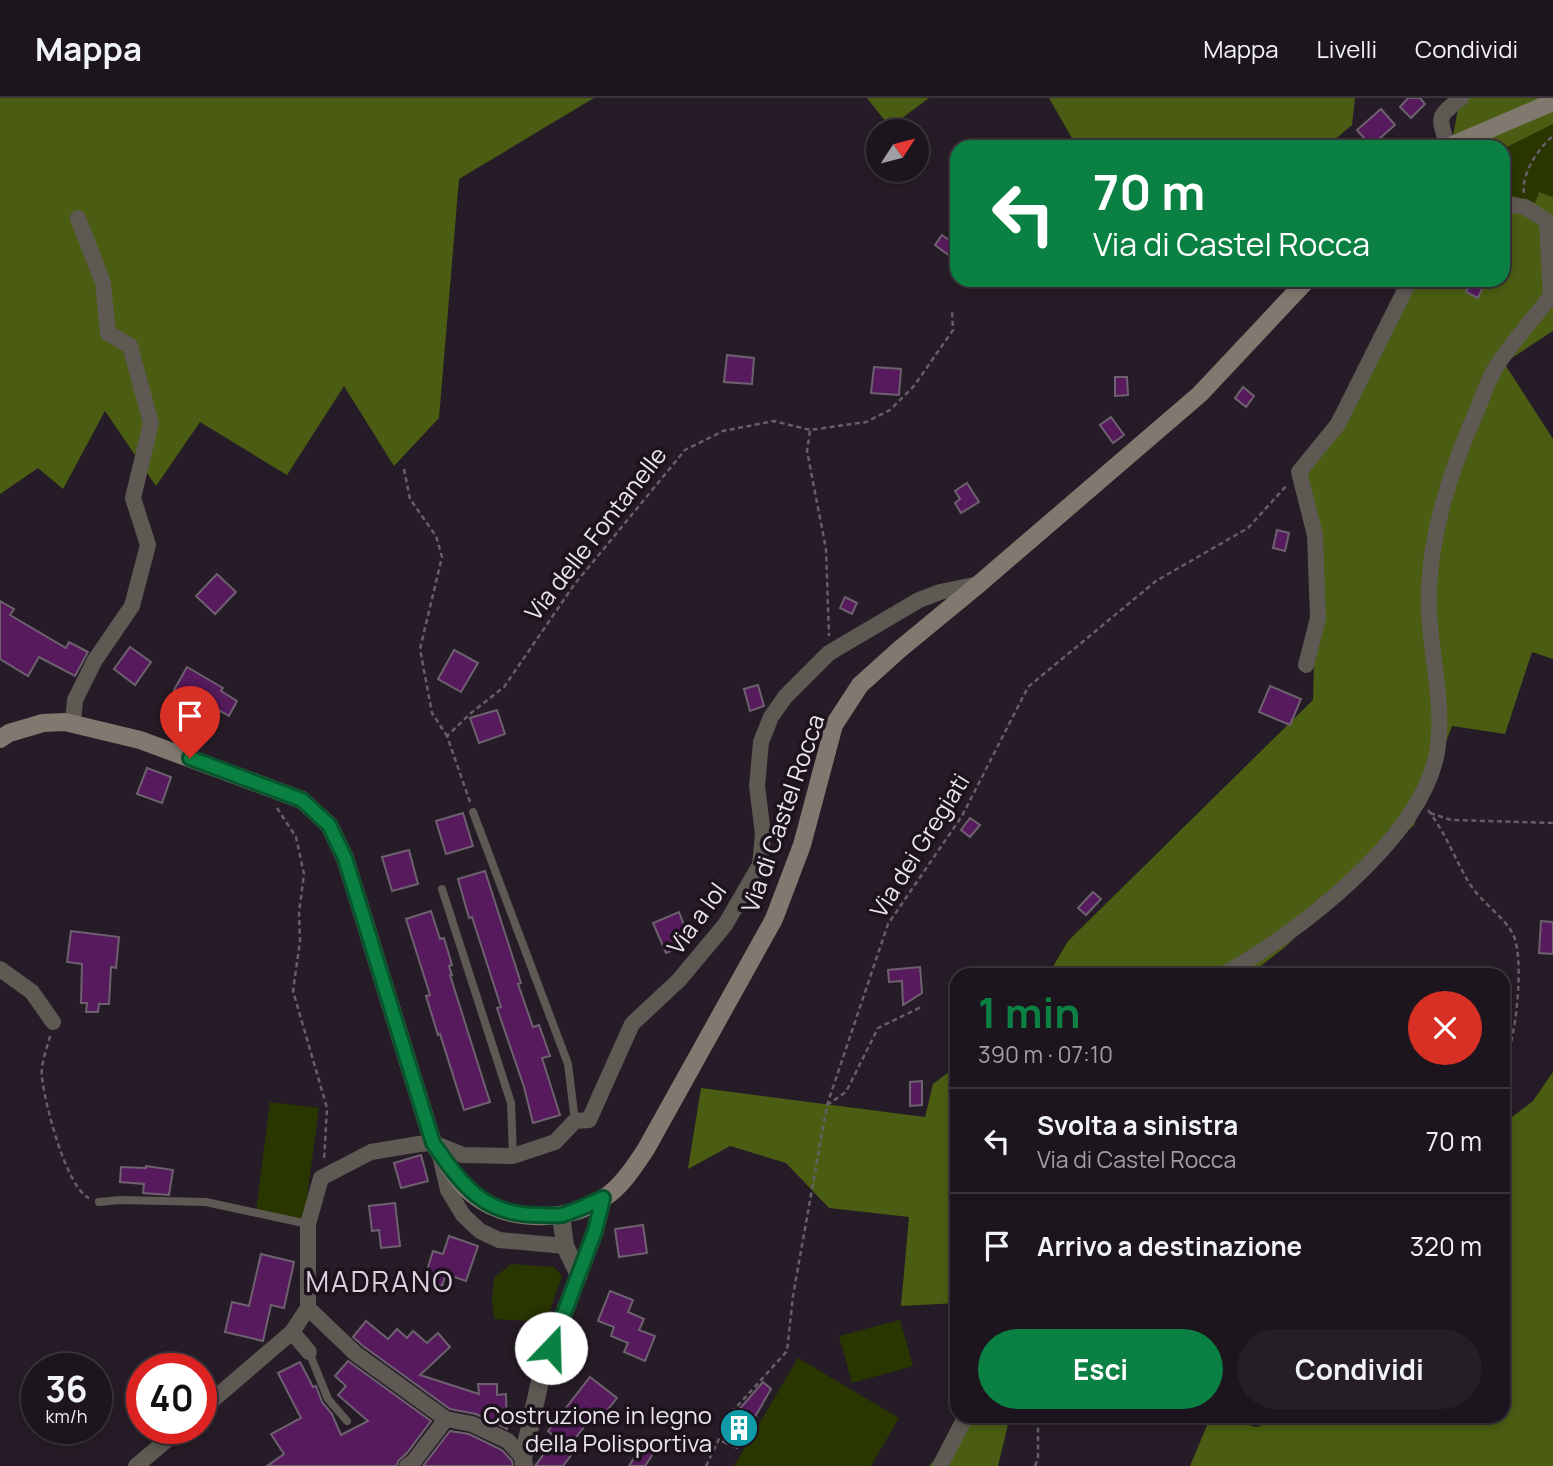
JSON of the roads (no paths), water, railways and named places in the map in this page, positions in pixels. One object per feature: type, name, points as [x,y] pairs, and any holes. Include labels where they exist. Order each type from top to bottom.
[{"type":"main road","points":[[1464,140],[1553,102]]},
{"type":"main road","name":"Via di Castel Rocca","points":[[0,739],[9,733],[43,723],[74,722],[140,740],[302,800],[329,825],[345,858],[436,1148],[456,1177],[485,1203],[523,1216],[561,1215],[603,1198],[627,1176],[646,1149],[774,919],[802,845],[834,724],[860,685],[1200,394],[1300,287]]},
{"type":"street","points":[[1446,140],[1440,120],[1442,114],[1461,98]]},
{"type":"street","points":[[1235,968],[1258,956],[1365,869],[1425,807],[1437,752],[1438,707],[1429,590],[1435,537],[1454,463],[1495,369],[1551,296],[1550,224],[1525,207],[1510,205]]},
{"type":"street","points":[[74,722],[75,700],[95,660],[132,606],[148,545],[133,498],[151,423],[130,346],[108,333],[103,283],[78,218]]},
{"type":"street","points":[[1306,665],[1318,618],[1315,536],[1299,472],[1338,424],[1406,287]]},
{"type":"street","name":"Via a Iol","points":[[436,1148],[463,1155],[513,1156],[555,1142],[575,1121],[589,1120],[632,1024],[679,980],[725,925],[760,865],[763,834],[757,786],[761,742],[771,716],[785,697],[829,653],[919,600],[940,592],[979,584]]},
{"type":"street","points":[[0,970],[32,992],[54,1022]]},
{"type":"street","points":[[217,1396],[292,1332],[308,1308],[308,1224],[321,1178],[371,1152],[436,1148]]},
{"type":"street","name":"Via di Castel Rocca","points":[[436,1148],[448,1190],[463,1215],[480,1231],[499,1240],[565,1246]]},
{"type":"street","points":[[524,1462],[542,1372],[595,1231],[603,1198]]},
{"type":"street","points":[[561,1215],[565,1246],[579,1275]]},
{"type":"street","points":[[308,1308],[356,1354],[446,1419],[472,1424],[508,1441],[524,1462]]},
{"type":"street","points":[[292,1332],[309,1352]]},
{"type":"street","points":[[407,1466],[414,1461],[446,1419]]},
{"type":"street","points":[[940,1466],[962,1423]]},
{"type":"street","points":[[136,1466],[162,1444]]},
{"type":"lane","points":[[473,812],[568,1064],[575,1121]]},
{"type":"lane","points":[[442,889],[511,1103],[513,1156]]},
{"type":"lane","points":[[99,1202],[206,1202],[308,1224]]},
{"type":"lane","points":[[309,1352],[328,1399],[347,1421]]},
{"type":"place","name":"Costruzione in legno della Polisportiva","points":[[739,1428]]},
{"type":"district","name":"MADRANO","points":[[380,1281]]}]
